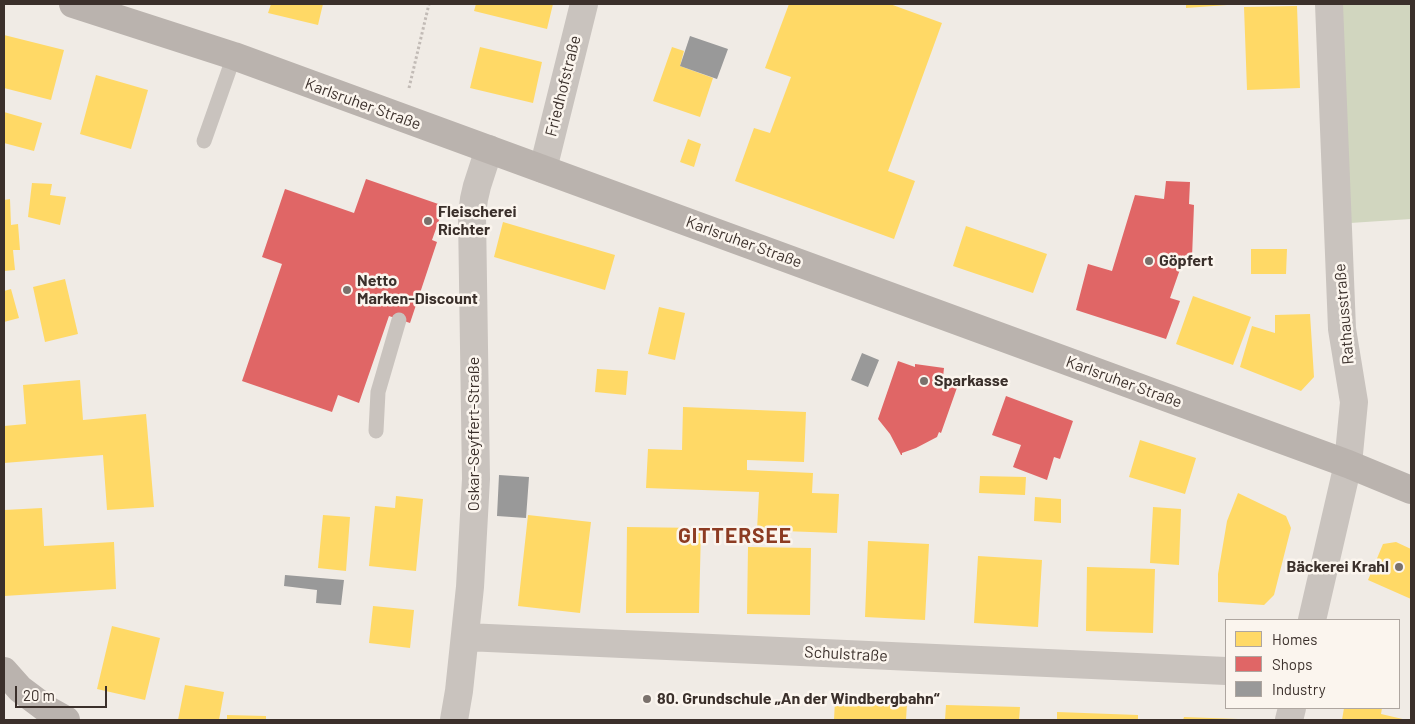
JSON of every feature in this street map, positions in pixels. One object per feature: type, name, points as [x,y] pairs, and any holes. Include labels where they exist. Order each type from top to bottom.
[{"type":"street","name":"Karlsruher Straße","points":[[73,4],[234,56],[1348,464],[1411,490]]},
{"type":"street","name":"Friedhofstraße","points":[[542,169],[584,4]]},
{"type":"street","name":"Rathausstraße","points":[[1312,619],[1348,464],[1354,402],[1342,329],[1328,4]]},
{"type":"street","name":"Oskar-Seyffert-Straße","points":[[454,720],[466,637],[476,480],[472,215],[474,199],[489,150]]},
{"type":"street","name":"Schulstraße","points":[[466,637],[1225,671]]},
{"type":"street","points":[[4,671],[20,689],[48,710],[66,720]]},
{"type":"lane","points":[[204,141],[234,56]]},
{"type":"lane","points":[[376,431],[378,392],[399,320]]},
{"type":"path","points":[[409,88],[429,4]]},
{"type":"green space","points":[[1342,4],[1411,4],[1411,219],[1350,223]]},
{"type":"building: Homes","points":[[271,4],[323,4],[318,25],[268,13]]},
{"type":"building: Homes","points":[[476,4],[553,4],[547,29],[474,11]]},
{"type":"building: Homes","points":[[789,4],[890,4],[942,23],[888,171],[915,181],[894,239],[735,181],[754,128],[770,133],[791,77],[765,68]]},
{"type":"building: Homes","points":[[1186,4],[1227,4],[1227,5],[1186,8]]},
{"type":"building: Homes","points":[[1297,6],[1300,88],[1247,90],[1244,7]]},
{"type":"building: Homes","points":[[4,35],[64,50],[51,100],[4,88]]},
{"type":"building: Homes","points":[[480,47],[542,62],[533,103],[470,88]]},
{"type":"building: Homes","points":[[672,47],[684,51],[680,66],[713,78],[700,117],[653,101]]},
{"type":"building: Homes","points":[[96,75],[148,90],[131,149],[80,134]]},
{"type":"building: Homes","points":[[4,112],[42,123],[34,151],[4,143]]},
{"type":"building: Homes","points":[[688,139],[701,144],[694,167],[680,162]]},
{"type":"building: Homes","points":[[32,183],[52,184],[50,195],[66,197],[60,225],[28,217]]},
{"type":"building: Homes","points":[[10,199],[11,225],[18,224],[20,250],[13,250],[15,270],[4,271],[4,200]]},
{"type":"building: Homes","points":[[503,222],[615,255],[605,290],[494,257]]},
{"type":"building: Homes","points":[[966,226],[1047,254],[1033,293],[953,266]]},
{"type":"building: Homes","points":[[1251,249],[1287,249],[1286,274],[1251,274]]},
{"type":"building: Homes","points":[[65,279],[78,334],[45,342],[33,287]]},
{"type":"building: Homes","points":[[11,289],[19,318],[4,322],[4,291]]},
{"type":"building: Homes","points":[[1193,296],[1251,317],[1233,365],[1176,344]]},
{"type":"building: Homes","points":[[659,307],[685,313],[675,360],[648,354]]},
{"type":"building: Homes","points":[[1310,314],[1314,377],[1301,391],[1240,367],[1252,326],[1275,333],[1275,315]]},
{"type":"building: Homes","points":[[597,369],[628,371],[626,395],[595,392]]},
{"type":"building: Homes","points":[[80,380],[83,420],[146,414],[154,507],[107,510],[103,455],[4,463],[4,426],[26,424],[23,385]]},
{"type":"building: Homes","points":[[683,407],[806,412],[804,462],[747,460],[747,470],[813,473],[812,493],[839,494],[837,533],[757,530],[759,492],[646,488],[648,449],[682,450]]},
{"type":"building: Homes","points":[[1140,440],[1196,458],[1185,494],[1129,477]]},
{"type":"building: Homes","points":[[980,476],[1026,477],[1025,495],[979,493]]},
{"type":"building: Homes","points":[[1238,493],[1286,516],[1291,528],[1274,595],[1264,605],[1218,602],[1218,574],[1227,521]]},
{"type":"building: Homes","points":[[396,496],[423,499],[416,571],[369,566],[375,506],[395,508]]},
{"type":"building: Homes","points":[[1035,497],[1061,499],[1061,523],[1034,521]]},
{"type":"building: Homes","points":[[1153,507],[1181,509],[1179,565],[1150,563]]},
{"type":"building: Homes","points":[[42,508],[44,546],[114,542],[116,589],[4,596],[4,510]]},
{"type":"building: Homes","points":[[323,515],[350,517],[346,571],[318,568]]},
{"type":"building: Homes","points":[[528,515],[591,522],[580,613],[518,606]]},
{"type":"building: Homes","points":[[627,527],[701,528],[699,613],[626,613]]},
{"type":"building: Homes","points":[[868,541],[929,544],[925,620],[865,617]]},
{"type":"building: Homes","points":[[1396,542],[1411,549],[1411,599],[1368,580],[1383,544]]},
{"type":"building: Homes","points":[[748,547],[811,548],[810,615],[747,614]]},
{"type":"building: Homes","points":[[978,556],[1042,560],[1038,627],[974,623]]},
{"type":"building: Homes","points":[[1087,567],[1155,569],[1153,633],[1086,631]]},
{"type":"building: Homes","points":[[373,606],[414,610],[410,648],[369,643]]},
{"type":"building: Homes","points":[[112,626],[160,638],[145,700],[97,689]]},
{"type":"building: Homes","points":[[185,685],[224,692],[219,720],[178,720]]},
{"type":"building: Homes","points":[[835,700],[907,703],[906,720],[834,720]]},
{"type":"building: Homes","points":[[946,705],[1020,707],[1019,720],[945,720]]},
{"type":"building: Homes","points":[[1344,709],[1382,709],[1381,714],[1407,720],[1342,720]]},
{"type":"building: Homes","points":[[1057,712],[1138,715],[1138,720],[1057,720]]},
{"type":"building: Homes","points":[[227,715],[266,716],[266,720],[227,720]]},
{"type":"building: Homes","points":[[1184,717],[1238,719],[1238,720],[1183,720]]},
{"type":"building: Shops","name":"Netto Marken-Discount","points":[[366,179],[444,206],[432,240],[437,242],[410,323],[389,316],[359,403],[338,395],[332,412],[242,381],[282,264],[262,257],[285,189],[354,213]]},
{"type":"building: Shops","name":"Göpfert","points":[[1166,181],[1190,182],[1189,204],[1194,205],[1192,258],[1185,255],[1170,298],[1180,301],[1166,339],[1076,310],[1088,264],[1112,271],[1135,195],[1164,199]]},
{"type":"building: Shops","points":[[898,361],[915,367],[915,364],[944,368],[943,377],[959,382],[941,433],[939,432],[937,437],[902,453],[902,455],[890,434],[878,419]]},
{"type":"building: Shops","points":[[1006,396],[1073,421],[1060,459],[1054,457],[1047,480],[1013,467],[1021,445],[992,435]]},
{"type":"building: Industry","points":[[690,36],[728,49],[717,79],[680,66]]},
{"type":"building: Industry","points":[[862,353],[879,360],[868,387],[851,380]]},
{"type":"building: Industry","points":[[499,475],[529,477],[526,518],[497,516]]},
{"type":"building: Industry","points":[[285,575],[344,580],[341,605],[316,603],[317,590],[284,586]]},
{"type":"place","name":"Fleischerei Richter","points":[[428,221]]},
{"type":"place","name":"Göpfert","points":[[1149,261]]},
{"type":"place","name":"Netto Marken-Discount","points":[[347,290]]},
{"type":"place","name":"Sparkasse","points":[[924,381]]},
{"type":"place","name":"Bäckerei Krahl","points":[[1399,567]]},
{"type":"place","name":"80. Grundschule „An der Windbergbahn“","points":[[647,699]]},
{"type":"district","name":"GITTERSEE","points":[[735,536]]}]
